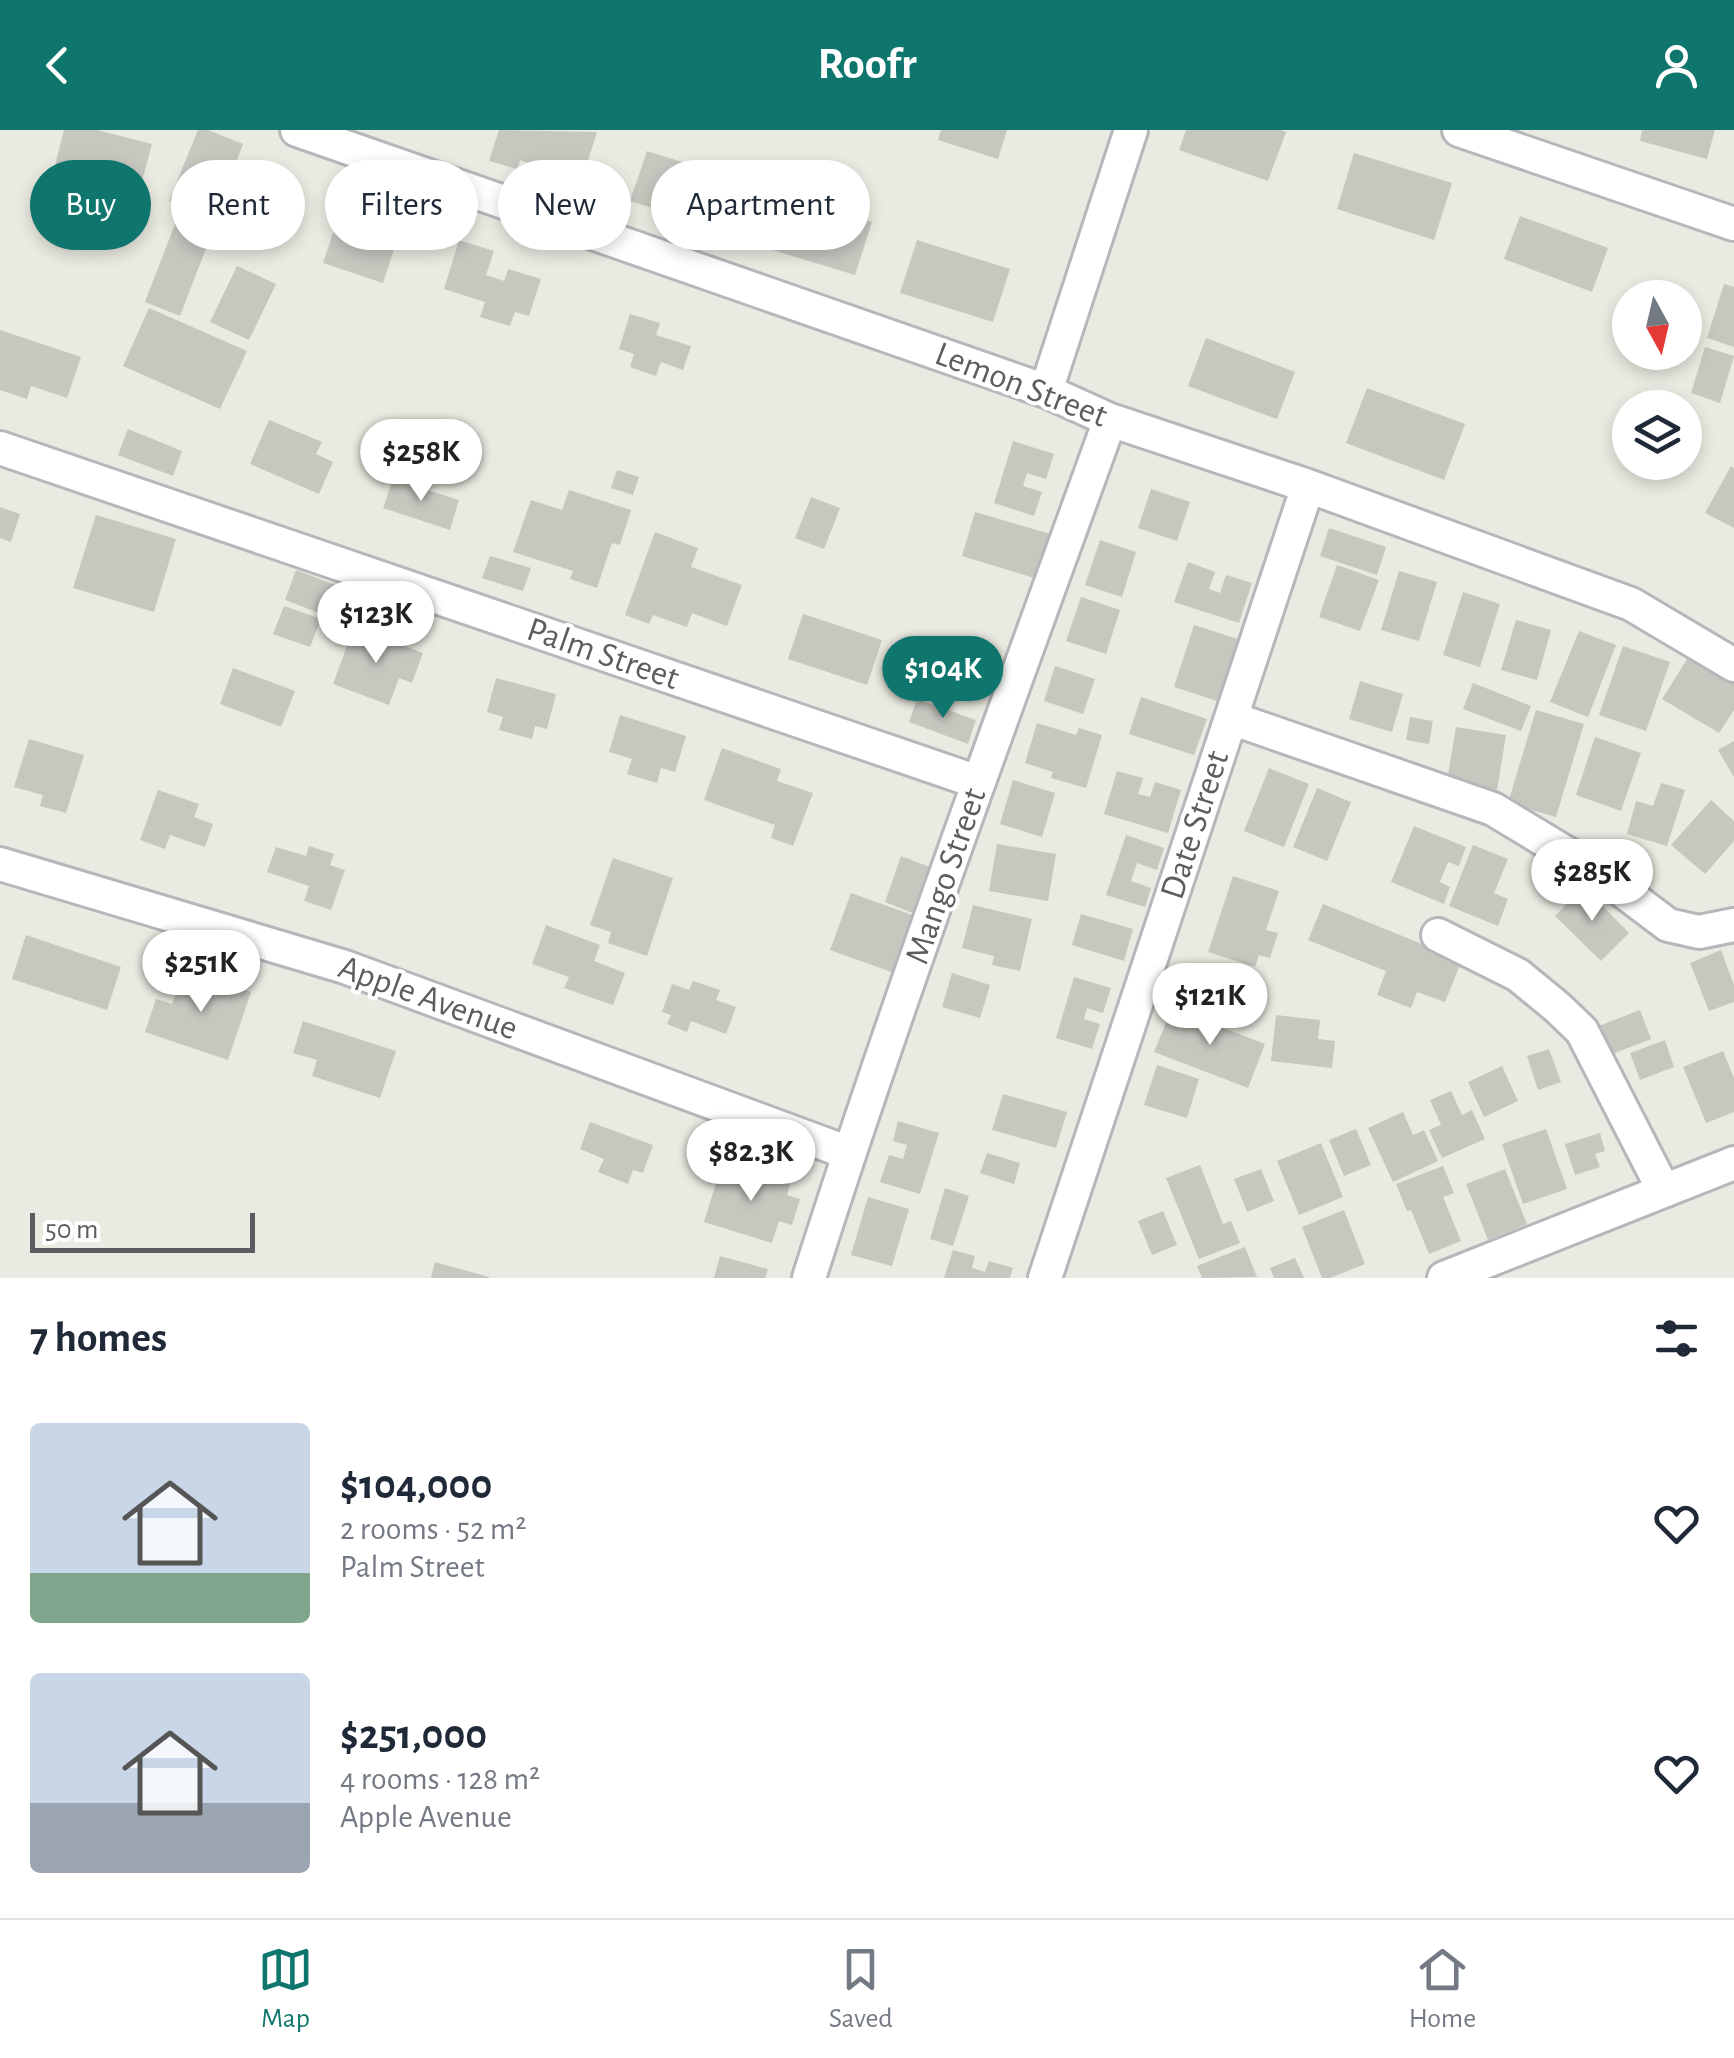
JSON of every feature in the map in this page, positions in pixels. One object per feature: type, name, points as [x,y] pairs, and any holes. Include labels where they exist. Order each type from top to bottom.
[{"type":"street","name":"Lemon Street","points":[[297,130],[1046,391],[1110,420],[1308,486],[1631,604],[1734,664]]},
{"type":"street","points":[[1046,391],[1131,130]]},
{"type":"street","points":[[1459,130],[1734,224]]},
{"type":"street","name":"Mango Street","points":[[809,1278],[978,782],[1110,420]]},
{"type":"street","name":"Palm Street","points":[[0,448],[978,782]]},
{"type":"street","name":"Date Street","points":[[1045,1278],[1308,486]]},
{"type":"street","points":[[1230,718],[1493,809],[1599,873],[1668,925],[1698,932],[1734,926]]},
{"type":"street","name":"Apple Avenue","points":[[0,864],[345,967],[849,1153]]},
{"type":"street","points":[[1438,935],[1518,975],[1582,1031],[1664,1191]]},
{"type":"street","points":[[1444,1278],[1734,1163]]},
{"type":"building","points":[[64,130],[97,130],[152,144],[148,160],[56,160]]},
{"type":"building","points":[[198,130],[243,144],[237,160],[186,160]]},
{"type":"building","points":[[499,130],[597,132],[588,160],[489,161]]},
{"type":"building","points":[[941,130],[1007,130],[998,159],[938,140]]},
{"type":"building","points":[[1186,130],[1286,132],[1268,181],[1179,150]]},
{"type":"building","points":[[1642,130],[1715,130],[1707,159],[1640,141]]},
{"type":"building","points":[[647,151],[676,160],[651,160],[651,208],[631,198]]},
{"type":"building","points":[[1354,153],[1452,183],[1434,240],[1337,209]]},
{"type":"building","points":[[1520,216],[1608,248],[1592,292],[1504,259]]},
{"type":"building","points":[[171,235],[171,250],[205,250],[180,316],[145,302]]},
{"type":"building","points":[[917,240],[1010,269],[993,322],[900,293]]},
{"type":"building","points":[[478,246],[494,251],[486,275],[504,281],[508,269],[541,279],[529,316],[515,312],[510,326],[480,317],[485,302],[444,289],[456,250],[478,250]]},
{"type":"building","points":[[327,250],[394,250],[383,283],[323,263]]},
{"type":"building","points":[[773,250],[863,250],[855,275]]},
{"type":"building","points":[[237,266],[276,284],[249,340],[210,322]]},
{"type":"building","points":[[1724,284],[1734,287],[1734,347],[1707,338]]},
{"type":"building","points":[[149,308],[247,351],[220,409],[123,366]]},
{"type":"building","points":[[630,314],[660,323],[656,335],[691,346],[683,370],[661,362],[656,376],[630,367],[634,354],[619,349]]},
{"type":"building","points":[[0,330],[81,357],[67,398],[31,386],[27,399],[0,390]]},
{"type":"building","points":[[1206,338],[1295,372],[1277,419],[1188,386]]},
{"type":"building","points":[[1705,347],[1734,356],[1720,403],[1702,397],[1702,390],[1692,390],[1698,370],[1702,370]]},
{"type":"building","points":[[1367,388],[1465,424],[1444,480],[1346,443]]},
{"type":"building","points":[[269,420],[322,442],[316,454],[333,462],[319,494],[250,464]]},
{"type":"building","points":[[128,429],[182,451],[173,476],[118,455]]},
{"type":"building","points":[[1013,441],[1054,454],[1046,479],[1027,473],[1023,486],[1042,492],[1034,516],[994,503]]},
{"type":"building","points":[[1731,466],[1734,468],[1734,528],[1705,513]]},
{"type":"building","points":[[617,470],[639,477],[633,495],[611,488]]},
{"type":"building","points":[[393,479],[459,500],[450,530],[383,508]]},
{"type":"building","points":[[1151,489],[1190,502],[1177,541],[1138,528]]},
{"type":"building","points":[[569,490],[631,510],[620,545],[612,543],[597,588],[570,579],[573,571],[513,552],[531,500],[562,510]]},
{"type":"building","points":[[811,497],[840,508],[824,549],[795,538]]},
{"type":"building","points":[[0,507],[20,514],[11,542],[0,538]]},
{"type":"building","points":[[975,512],[1054,535],[1041,580],[962,556]]},
{"type":"building","points":[[96,515],[176,539],[154,612],[73,588]]},
{"type":"building","points":[[1329,528],[1386,547],[1377,575],[1320,556]]},
{"type":"building","points":[[655,532],[698,548],[691,567],[742,585],[727,626],[692,613],[687,627],[653,615],[649,624],[625,615]]},
{"type":"building","points":[[1100,540],[1136,552],[1122,597],[1085,585]]},
{"type":"building","points":[[490,556],[531,568],[523,591],[482,578]]},
{"type":"building","points":[[1188,562],[1215,572],[1209,589],[1220,593],[1226,575],[1252,583],[1239,623],[1174,602]]},
{"type":"building","points":[[1337,565],[1379,580],[1360,631],[1319,617]]},
{"type":"building","points":[[296,570],[338,586],[327,616],[285,600]]},
{"type":"building","points":[[1399,571],[1437,582],[1419,641],[1381,630]]},
{"type":"building","points":[[1463,592],[1500,604],[1480,667],[1443,655]]},
{"type":"building","points":[[1081,597],[1120,610],[1106,654],[1066,641]]},
{"type":"building","points":[[284,606],[321,619],[310,647],[273,634]]},
{"type":"building","points":[[803,614],[882,640],[867,685],[788,659]]},
{"type":"building","points":[[1516,620],[1551,630],[1537,680],[1501,670]]},
{"type":"building","points":[[1194,625],[1238,639],[1217,701],[1174,687]]},
{"type":"building","points":[[354,627],[423,653],[412,683],[399,678],[389,705],[333,684]]},
{"type":"building","points":[[1579,631],[1616,645],[1588,717],[1550,702]]},
{"type":"building","points":[[1623,646],[1670,662],[1646,731],[1599,715]]},
{"type":"building","points":[[1689,656],[1734,684],[1734,710],[1719,733],[1662,699]]},
{"type":"building","points":[[1055,666],[1095,679],[1083,714],[1044,701]]},
{"type":"building","points":[[233,668],[295,691],[281,727],[220,704]]},
{"type":"building","points":[[496,678],[556,694],[547,729],[535,726],[532,739],[499,730],[503,717],[487,712]]},
{"type":"building","points":[[1360,681],[1403,694],[1392,732],[1349,719]]},
{"type":"building","points":[[1473,683],[1531,706],[1521,731],[1463,709]]},
{"type":"building","points":[[1141,697],[1207,719],[1194,755],[1129,734]]},
{"type":"building","points":[[917,699],[976,720],[968,744],[909,722]]},
{"type":"building","points":[[1536,710],[1584,724],[1556,817],[1508,803]]},
{"type":"building","points":[[620,715],[686,736],[675,772],[661,768],[657,783],[627,774],[632,759],[609,752]]},
{"type":"building","points":[[1410,717],[1433,721],[1429,744],[1406,740]]},
{"type":"building","points":[[1037,723],[1076,735],[1079,728],[1102,735],[1086,788],[1051,778],[1053,772],[1025,763]]},
{"type":"building","points":[[1456,727],[1506,735],[1497,790],[1447,781]]},
{"type":"building","points":[[1595,737],[1641,753],[1621,811],[1576,795]]},
{"type":"building","points":[[29,739],[84,755],[66,813],[40,806],[43,795],[14,787]]},
{"type":"building","points":[[1734,741],[1734,777],[1718,750]]},
{"type":"building","points":[[722,748],[781,769],[777,781],[813,793],[793,846],[771,838],[775,825],[704,800]]},
{"type":"building","points":[[1269,768],[1309,784],[1284,847],[1244,831]]},
{"type":"building","points":[[1117,771],[1143,778],[1138,794],[1150,797],[1155,782],[1181,790],[1168,833],[1104,814]]},
{"type":"building","points":[[1013,780],[1055,793],[1042,837],[1000,824]]},
{"type":"building","points":[[1661,783],[1685,790],[1667,846],[1627,834],[1636,801],[1653,806]]},
{"type":"building","points":[[1317,788],[1351,802],[1327,861],[1293,847]]},
{"type":"building","points":[[158,790],[199,804],[194,817],[213,824],[205,847],[170,835],[165,849],[140,840]]},
{"type":"building","points":[[1711,800],[1734,821],[1734,841],[1705,874],[1671,845]]},
{"type":"building","points":[[1414,826],[1466,847],[1459,866],[1448,862],[1440,882],[1450,887],[1444,904],[1391,882]]},
{"type":"building","points":[[1126,835],[1164,848],[1157,870],[1137,863],[1131,881],[1151,888],[1145,907],[1106,895]]},
{"type":"building","points":[[997,844],[1056,854],[1048,901],[989,891]]},
{"type":"building","points":[[1473,845],[1508,859],[1494,893],[1508,899],[1498,926],[1449,906]]},
{"type":"building","points":[[309,846],[334,854],[330,865],[345,870],[331,910],[304,901],[309,886],[267,872],[276,847],[306,856]]},
{"type":"building","points":[[901,856],[940,871],[923,917],[885,902]]},
{"type":"building","points":[[613,858],[673,878],[647,956],[608,943],[611,932],[590,925]]},
{"type":"building","points":[[1233,876],[1279,891],[1266,930],[1278,933],[1270,958],[1259,955],[1255,967],[1208,952]]},
{"type":"building","points":[[1584,887],[1629,933],[1601,961],[1555,916]]},
{"type":"building","points":[[851,893],[915,916],[894,973],[830,950]]},
{"type":"building","points":[[1323,904],[1462,960],[1445,1002],[1417,992],[1411,1008],[1377,995],[1386,971],[1308,940]]},
{"type":"building","points":[[973,905],[1032,919],[1020,971],[992,965],[994,956],[962,948]]},
{"type":"building","points":[[1081,914],[1133,929],[1124,961],[1072,945]]},
{"type":"building","points":[[546,925],[600,945],[594,961],[625,973],[613,1005],[564,988],[569,977],[532,964]]},
{"type":"building","points":[[26,935],[121,967],[107,1010],[12,979]]},
{"type":"building","points":[[1721,950],[1734,985],[1734,1002],[1709,1011],[1690,963]]},
{"type":"building","points":[[184,970],[251,992],[228,1060],[145,1032],[156,999],[172,1004]]},
{"type":"building","points":[[952,973],[990,985],[980,1018],[942,1007]]},
{"type":"building","points":[[1183,974],[1253,998],[1243,1026],[1173,1002]]},
{"type":"building","points":[[1074,977],[1111,988],[1103,1013],[1087,1008],[1084,1019],[1100,1024],[1092,1049],[1056,1038]]},
{"type":"building","points":[[693,981],[720,990],[716,1000],[736,1007],[726,1034],[691,1021],[687,1032],[667,1024],[671,1015],[662,1012],[672,984],[689,990]]},
{"type":"building","points":[[1172,1008],[1265,1044],[1248,1088],[1154,1052]]},
{"type":"building","points":[[1640,1010],[1651,1039],[1607,1056],[1596,1027]]},
{"type":"building","points":[[1276,1015],[1320,1020],[1318,1039],[1335,1041],[1332,1068],[1271,1061]]},
{"type":"building","points":[[303,1021],[396,1051],[380,1098],[312,1076],[317,1060],[293,1053]]},
{"type":"building","points":[[1665,1040],[1674,1067],[1640,1080],[1630,1053]]},
{"type":"building","points":[[1549,1049],[1561,1082],[1538,1090],[1527,1056]]},
{"type":"building","points":[[1723,1051],[1734,1078],[1734,1112],[1706,1123],[1683,1067]]},
{"type":"building","points":[[1157,1065],[1199,1079],[1187,1118],[1144,1105]]},
{"type":"building","points":[[1502,1066],[1518,1101],[1484,1117],[1468,1082]]},
{"type":"building","points":[[1451,1091],[1462,1115],[1472,1110],[1485,1139],[1442,1158],[1429,1130],[1441,1125],[1430,1100]]},
{"type":"building","points":[[1003,1094],[1067,1112],[1056,1148],[992,1130]]},
{"type":"building","points":[[1403,1112],[1413,1135],[1424,1130],[1438,1161],[1393,1182],[1368,1128]]},
{"type":"building","points":[[898,1121],[939,1133],[920,1194],[880,1182],[889,1155],[903,1159],[907,1145],[893,1141]]},
{"type":"building","points":[[590,1122],[653,1145],[643,1173],[633,1170],[628,1184],[598,1172],[604,1159],[580,1149]]},
{"type":"building","points":[[1356,1129],[1371,1165],[1344,1176],[1329,1140]]},
{"type":"building","points":[[1546,1129],[1567,1189],[1523,1204],[1502,1144]]},
{"type":"building","points":[[1600,1133],[1605,1151],[1595,1154],[1600,1167],[1575,1175],[1565,1144]]},
{"type":"building","points":[[1321,1143],[1343,1197],[1299,1215],[1277,1161]]},
{"type":"building","points":[[987,1153],[1020,1163],[1014,1184],[980,1173]]},
{"type":"building","points":[[722,1164],[790,1184],[787,1195],[800,1199],[792,1225],[779,1221],[772,1243],[704,1222]]},
{"type":"building","points":[[1200,1165],[1223,1224],[1231,1221],[1240,1243],[1199,1259],[1166,1178]]},
{"type":"building","points":[[1443,1166],[1454,1193],[1443,1197],[1461,1241],[1429,1254],[1396,1184]]},
{"type":"building","points":[[1261,1169],[1274,1201],[1247,1212],[1234,1179]]},
{"type":"building","points":[[1505,1169],[1527,1224],[1488,1240],[1466,1184]]},
{"type":"building","points":[[945,1188],[969,1196],[953,1246],[930,1239]]},
{"type":"building","points":[[868,1197],[909,1209],[892,1266],[851,1255]]},
{"type":"building","points":[[1344,1210],[1365,1264],[1322,1278],[1302,1227]]},
{"type":"building","points":[[1163,1211],[1177,1245],[1152,1255],[1138,1221]]},
{"type":"building","points":[[1245,1247],[1257,1277],[1202,1278],[1197,1266]]},
{"type":"building","points":[[953,1250],[975,1256],[972,1268],[985,1272],[989,1261],[1013,1268],[1010,1278],[944,1278]]},
{"type":"building","points":[[720,1256],[768,1269],[765,1278],[714,1278]]},
{"type":"building","points":[[1295,1258],[1304,1278],[1274,1278],[1270,1268]]},
{"type":"building","points":[[435,1262],[489,1277],[489,1278],[431,1278]]}]
